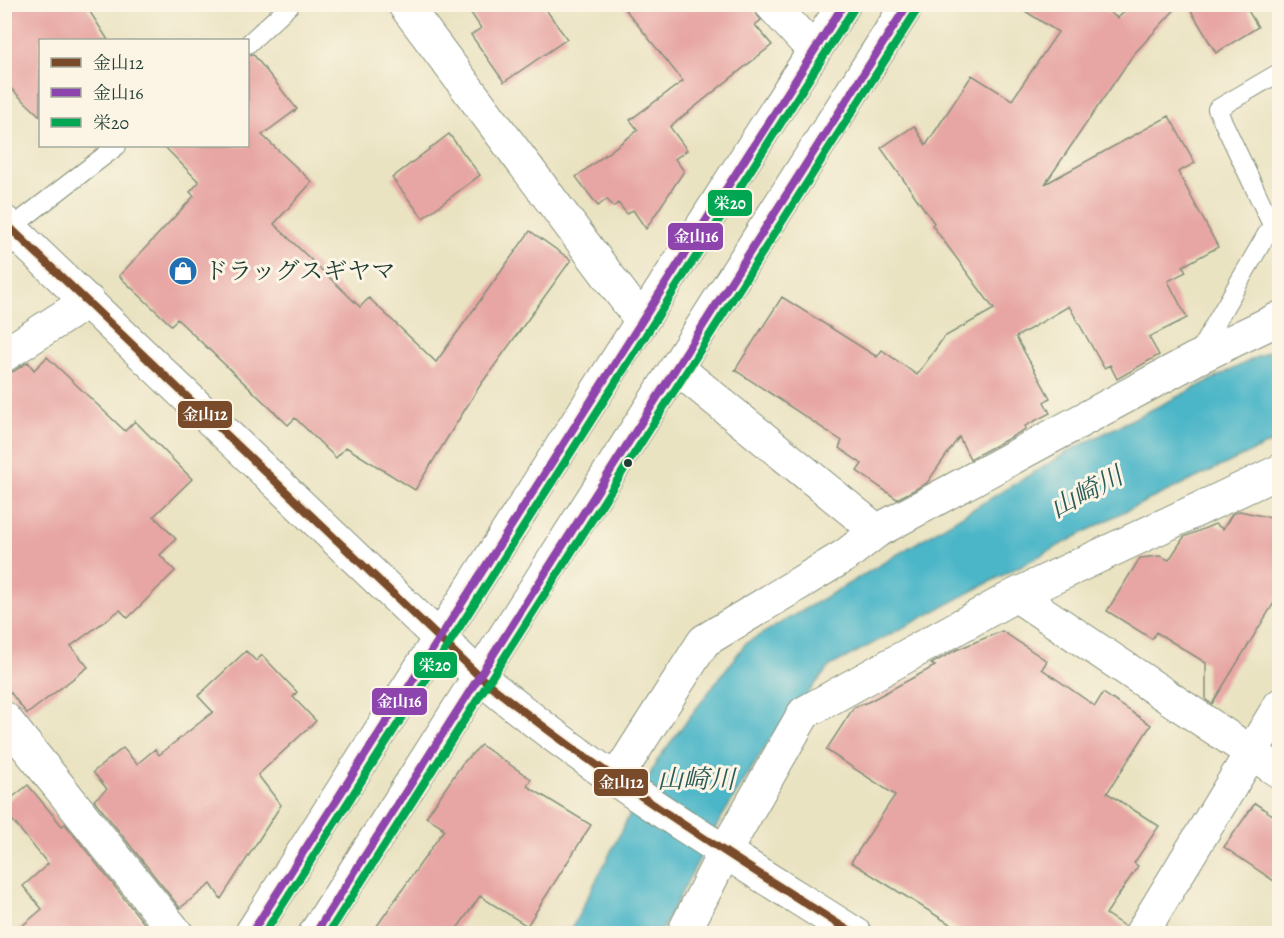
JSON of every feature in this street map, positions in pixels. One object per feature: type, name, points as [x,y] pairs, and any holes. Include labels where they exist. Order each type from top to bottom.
[{"type":"street","points":[[404,4],[642,321]]},
{"type":"street","points":[[771,4],[814,51]]},
{"type":"street","points":[[251,933],[844,4]]},
{"type":"street","points":[[315,933],[908,4]]},
{"type":"street","points":[[8,225],[480,676],[511,702],[627,788],[855,933]]},
{"type":"street","points":[[4,355],[88,301]]},
{"type":"street","points":[[627,788],[704,641],[846,555],[877,531],[1195,359],[1280,318]]},
{"type":"street","points":[[677,368],[877,531]]},
{"type":"street","points":[[683,933],[718,847],[804,713],[1016,595],[1280,471]]},
{"type":"street","points":[[1016,595],[1280,772]]},
{"type":"street","points":[[1141,933],[1280,705]]},
{"type":"street","points":[[11,738],[177,933]]},
{"type":"lane","points":[[249,43],[291,4]]},
{"type":"lane","points":[[1195,359],[1276,223],[1217,109],[1280,72]]},
{"type":"lane","points":[[8,225],[116,147]]},
{"type":"water","name":"山崎川","points":[[1279,346],[1279,439],[1119,514],[830,666],[769,741],[721,818],[660,933],[569,934],[658,759],[746,643],[1071,450]]},
{"type":"building","points":[[4,4],[85,4],[107,39],[39,39],[39,115],[4,82]]},
{"type":"building","points":[[465,4],[542,4],[567,39],[504,82],[471,35],[481,28]]},
{"type":"building","points":[[621,4],[753,4],[753,9],[761,20],[755,25],[772,45],[670,127],[687,150],[675,159],[684,171],[646,229],[633,210],[627,214],[618,203],[613,207],[607,199],[598,206],[576,177],[638,130],[630,120],[683,81]]},
{"type":"building","points":[[1014,4],[1097,4],[1118,18],[1131,4],[1180,4],[1133,55],[1045,184],[1169,116],[1195,163],[1178,172],[1218,247],[1183,266],[1186,272],[1168,281],[1187,318],[1149,337],[1159,355],[1117,379],[1110,365],[1104,368],[1069,306],[1016,337],[1050,398],[1044,402],[1050,413],[1025,426],[1026,429],[970,459],[959,437],[927,483],[897,499],[857,471],[862,464],[839,448],[842,441],[735,370],[782,297],[877,357],[882,350],[917,375],[944,337],[994,309],[932,225],[934,223],[881,148],[914,126],[926,145],[972,75],[1012,100],[1058,32]]},
{"type":"building","points":[[1187,4],[1244,4],[1258,27],[1216,53]]},
{"type":"building","points":[[253,54],[297,109],[262,135],[312,182],[274,224],[360,307],[369,298],[436,362],[530,231],[571,260],[479,387],[415,490],[346,447],[336,458],[295,418],[288,425],[177,319],[171,325],[119,276],[194,196],[190,192],[199,182],[165,147],[249,147],[249,55]]},
{"type":"building","points":[[449,134],[480,175],[423,218],[392,178]]},
{"type":"building","points":[[47,357],[125,431],[135,421],[192,479],[154,516],[176,539],[160,555],[175,571],[128,618],[120,610],[71,646],[88,667],[27,714],[4,684],[4,374],[28,362],[34,370]]},
{"type":"building","points":[[1240,511],[1280,520],[1280,593],[1212,704],[1206,700],[1206,663],[1156,632],[1152,639],[1107,611],[1140,558],[1160,556],[1169,560],[1184,537],[1215,524],[1223,529],[1232,514]]},
{"type":"building","points":[[1002,631],[1047,661],[1042,669],[1095,706],[1103,693],[1151,725],[1107,793],[1159,826],[1134,863],[1138,866],[1106,914],[1124,926],[1122,933],[964,933],[851,862],[895,795],[826,750],[854,707],[868,702],[935,666],[931,664],[956,650]]},
{"type":"building","points":[[246,651],[256,661],[262,655],[297,692],[293,697],[316,721],[258,775],[281,805],[221,899],[211,884],[180,908],[94,800],[107,789],[93,772],[123,748],[137,764],[155,749],[159,755],[213,712],[198,696]]},
{"type":"building","points":[[481,745],[531,779],[527,786],[591,825],[527,926],[480,896],[454,933],[372,933],[444,830],[441,828],[443,827],[426,817],[462,764]]},
{"type":"building","points":[[28,785],[62,826],[65,824],[151,932],[14,933],[42,909],[23,886],[48,864],[4,810],[4,804]]},
{"type":"building","points":[[1255,803],[1280,820],[1280,885],[1224,847]]},
{"type":"transit line","name":"金山16","points":[[251,934],[844,4]]},
{"type":"transit line","name":"金山16","points":[[315,934],[908,4]]},
{"type":"transit line","name":"栄20","points":[[264,934],[853,10]]},
{"type":"transit line","name":"栄20","points":[[328,934],[917,10]]},
{"type":"transit line","name":"金山12","points":[[4,222],[480,677],[616,779],[854,934]]},
{"type":"place","name":"ドラッグスギヤマ","points":[[183,271]]}]
